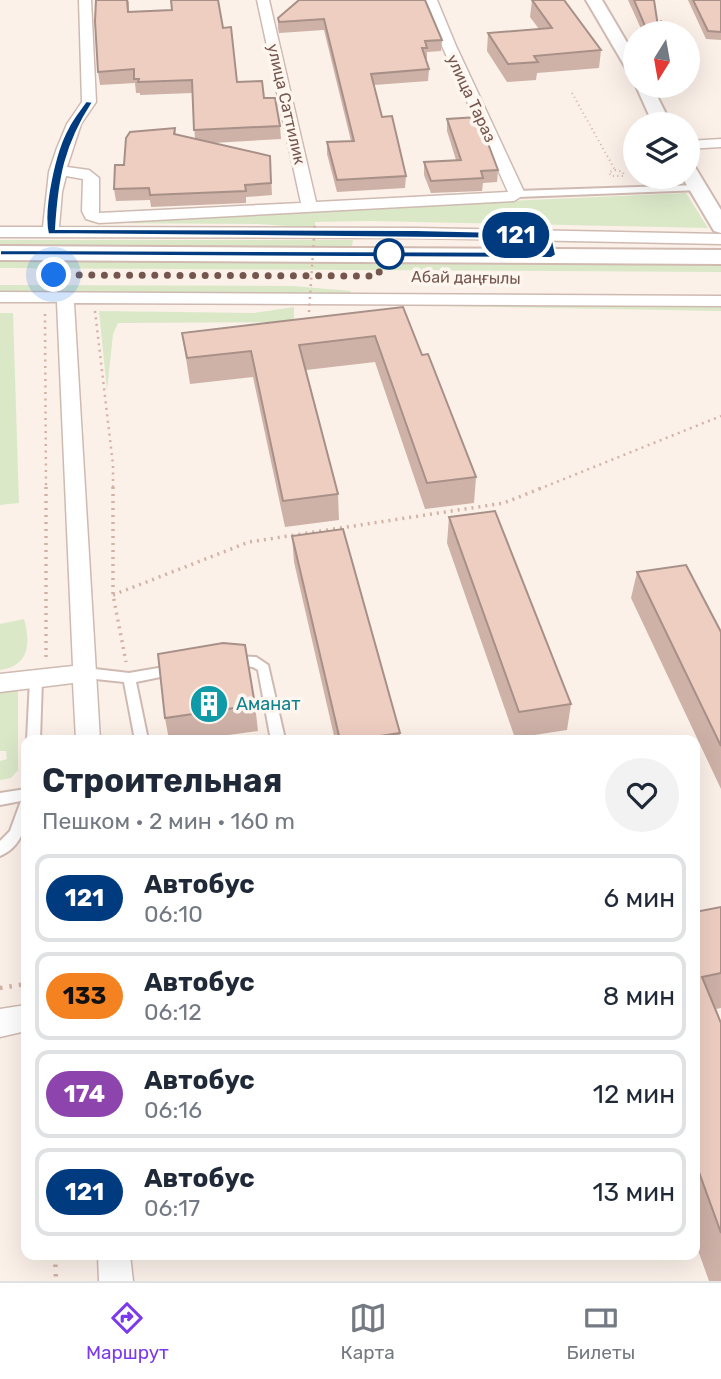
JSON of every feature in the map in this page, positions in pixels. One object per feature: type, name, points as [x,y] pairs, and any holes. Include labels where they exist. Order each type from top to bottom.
[{"type":"main road","points":[[0,253],[553,267],[721,257]]},
{"type":"main road","name":"Абай даңғылы","points":[[0,275],[553,267],[721,280]]},
{"type":"street","points":[[51,232],[57,172],[68,135],[89,102],[85,0]]},
{"type":"street","name":"улица Саттилик","points":[[263,0],[313,215]]},
{"type":"street","name":"улица Тараз","points":[[431,0],[449,46],[517,194]]},
{"type":"street","points":[[594,0],[623,49]]},
{"type":"street","points":[[700,144],[721,143]]},
{"type":"street","points":[[57,172],[82,172],[91,178],[90,211],[92,216],[99,218],[313,215],[510,198],[517,194]]},
{"type":"street","points":[[699,189],[721,227]]},
{"type":"street","points":[[0,232],[416,233],[553,267],[721,301]]},
{"type":"street","points":[[0,297],[65,297],[553,267],[721,239]]},
{"type":"street","points":[[65,297],[88,735]]},
{"type":"street","points":[[0,683],[86,674]]},
{"type":"street","points":[[0,1023],[21,1019]]},
{"type":"street","points":[[114,1260],[116,1281]]},
{"type":"lane","points":[[517,194],[623,185]]},
{"type":"lane","points":[[224,663],[237,660],[256,662],[264,668],[277,735]]},
{"type":"lane","points":[[86,674],[129,678],[197,667]]},
{"type":"lane","points":[[129,678],[141,735]]},
{"type":"lane","points":[[34,735],[41,679]]},
{"type":"lane","points":[[0,799],[21,797]]},
{"type":"lane","points":[[0,850],[16,834],[21,820]]},
{"type":"path","points":[[572,93],[614,170]]},
{"type":"path","points":[[309,312],[313,215]]},
{"type":"path","points":[[41,679],[45,309]]},
{"type":"path","points":[[95,309],[113,465],[113,595],[129,678]]},
{"type":"path","points":[[113,595],[249,542],[504,503],[721,416]]},
{"type":"path","points":[[0,989],[21,985]]},
{"type":"path","points":[[55,1260],[56,1281]]},
{"type":"green space","points":[[686,193],[708,228],[370,221],[315,222],[315,228],[258,224],[92,223],[90,220]]},
{"type":"green space","points":[[0,240],[353,240],[352,246],[0,249]]},
{"type":"green space","points":[[0,260],[721,265],[721,272],[0,268]]},
{"type":"green space","points":[[0,285],[293,286],[351,291],[349,295],[0,295]]},
{"type":"green space","points":[[429,303],[721,304],[721,311],[445,306]]},
{"type":"green space","points":[[294,307],[294,322],[118,323],[113,334],[107,391],[99,311],[254,313]]},
{"type":"green space","points":[[0,313],[13,313],[19,503],[0,505]]},
{"type":"green space","points":[[24,619],[26,652],[17,664],[0,670],[0,624]]},
{"type":"green space","points":[[0,691],[18,691],[18,770],[11,778],[0,780],[0,761],[7,759],[6,751],[0,751]]},
{"type":"building","points":[[96,0],[127,0],[128,12],[172,10],[171,0],[218,0],[223,28],[231,27],[237,82],[262,81],[264,98],[275,98],[280,126],[194,130],[192,80],[138,82],[139,79],[134,79],[134,69],[98,72]]},
{"type":"building","points":[[299,0],[425,0],[442,40],[425,41],[427,48],[422,48],[429,69],[371,74],[382,117],[392,116],[406,176],[337,180],[327,142],[354,141],[324,19],[279,22],[278,18]]},
{"type":"building","points":[[532,0],[564,0],[601,50],[534,56],[538,62],[508,64],[488,33],[552,28]]},
{"type":"building","points":[[634,0],[654,0],[657,21],[643,21]]},
{"type":"building","points":[[693,0],[721,0],[721,32],[708,31]]},
{"type":"building","points":[[478,117],[498,170],[481,171],[483,178],[431,181],[424,162],[461,160],[447,119]]},
{"type":"building","points":[[175,128],[174,134],[270,156],[271,183],[245,185],[246,191],[150,195],[149,188],[114,189],[115,165],[124,165],[126,138],[130,132]]},
{"type":"building","points":[[403,307],[422,355],[428,354],[476,477],[427,483],[375,336],[299,345],[338,494],[283,501],[251,351],[187,358],[182,333]]},
{"type":"building","points":[[495,511],[571,704],[519,712],[449,517]]},
{"type":"building","points":[[343,529],[400,733],[339,735],[292,536]]},
{"type":"building","points":[[686,565],[721,632],[721,746],[637,572]]},
{"type":"building","name":"Аманат","points":[[223,643],[245,645],[255,705],[165,718],[158,654]]},
{"type":"building","points":[[721,907],[721,973],[702,977],[721,1023],[721,1233],[700,1175],[700,911]]},
{"type":"bus line","name":"121","points":[[0,253],[551,255],[548,236],[51,232],[57,172],[64,148],[74,124],[89,102]]},
{"type":"place","name":"Аманат","points":[[209,704]]},
{"type":"route","points":[[54,275],[377,276],[389,254]]}]
